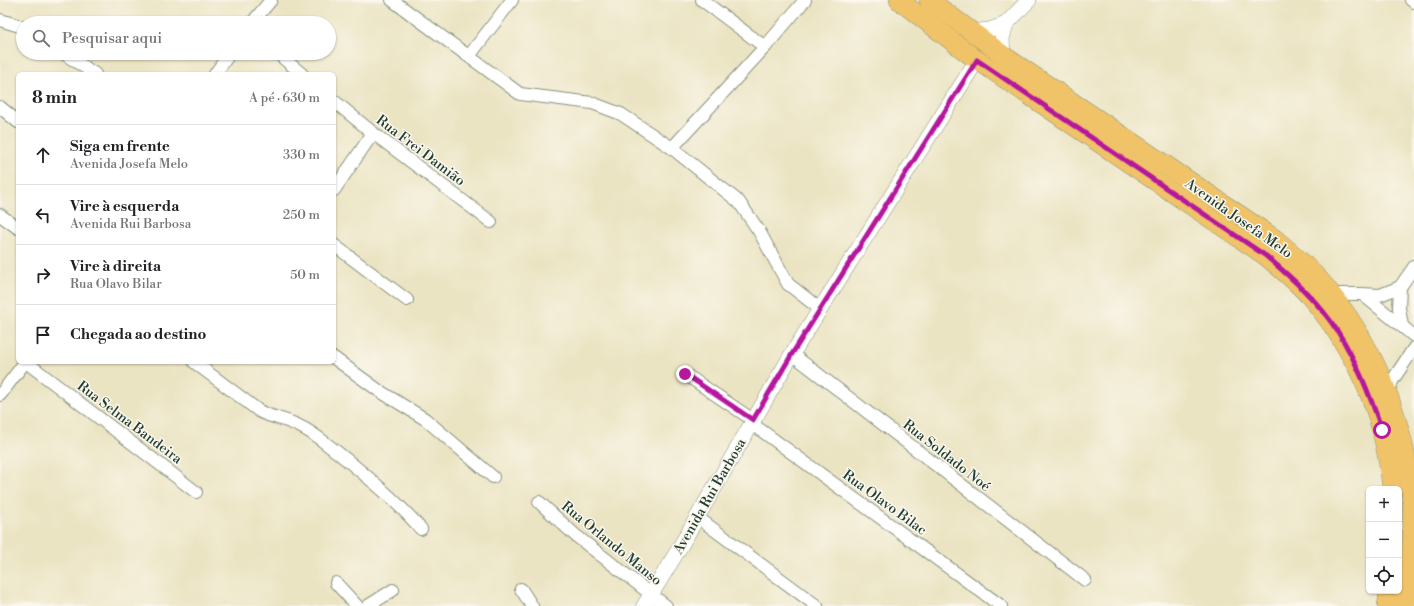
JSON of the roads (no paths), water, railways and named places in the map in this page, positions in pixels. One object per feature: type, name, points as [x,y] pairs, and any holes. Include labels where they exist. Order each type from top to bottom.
[{"type":"main road","name":"Avenida Josefa Melo","points":[[899,0],[977,60],[1266,256],[1297,283],[1318,306],[1338,332],[1368,391],[1382,430],[1389,461],[1392,486]]},
{"type":"main road","name":"Avenida Josefa Melo","points":[[929,0],[1003,56],[1275,239],[1307,268],[1331,294],[1350,320],[1366,348],[1396,417],[1407,464],[1412,504],[1412,552],[1405,606]]},
{"type":"main road","points":[[1387,606],[1389,594]]},
{"type":"street","points":[[258,16],[271,0]]},
{"type":"street","points":[[392,0],[520,94],[592,103],[621,114],[672,148],[739,202],[759,231],[788,284],[820,309]]},
{"type":"street","points":[[469,56],[512,0]]},
{"type":"street","points":[[702,0],[765,47]]},
{"type":"street","points":[[672,148],[765,47],[805,0]]},
{"type":"street","points":[[971,32],[989,30],[1006,24],[1029,0]]},
{"type":"street","points":[[0,20],[16,25]]},
{"type":"street","points":[[1003,56],[1002,39],[1006,24]]},
{"type":"street","points":[[74,60],[92,72]]},
{"type":"street","points":[[216,72],[225,60]]},
{"type":"street","points":[[285,60],[300,72]]},
{"type":"street","name":"Avenida Rui Barbosa","points":[[648,600],[792,354],[977,60]]},
{"type":"street","name":"Rua Frei Damião","points":[[336,102],[373,133],[491,222]]},
{"type":"street","points":[[0,107],[16,120]]},
{"type":"street","points":[[336,187],[373,133]]},
{"type":"street","points":[[0,215],[16,227]]},
{"type":"street","points":[[336,247],[406,300]]},
{"type":"street","points":[[1402,326],[1399,308],[1400,287],[1414,267]]},
{"type":"street","points":[[1331,294],[1380,295],[1400,287]]},
{"type":"street","points":[[1362,294],[1414,336]]},
{"type":"street","points":[[1388,397],[1392,381],[1414,348]]},
{"type":"street","name":"Rua Soldado Noé","points":[[792,354],[1085,580]]},
{"type":"street","points":[[336,359],[378,390],[425,419],[493,477]]},
{"type":"street","points":[[0,394],[23,364]]},
{"type":"street","name":"Rua Selma Bandeira","points":[[28,364],[196,492]]},
{"type":"street","points":[[197,364],[267,416],[284,419],[306,429],[363,472],[396,502],[421,529]]},
{"type":"street","name":"Rua Olavo Bilac","points":[[685,374],[752,421],[1001,606]]},
{"type":"street","name":"Rua Orlando Manso","points":[[539,502],[648,600],[666,606]]},
{"type":"street","points":[[697,517],[817,606]]},
{"type":"street","points":[[336,583],[357,606]]},
{"type":"street","points":[[521,589],[532,606]]},
{"type":"street","points":[[368,606],[393,590]]}]
